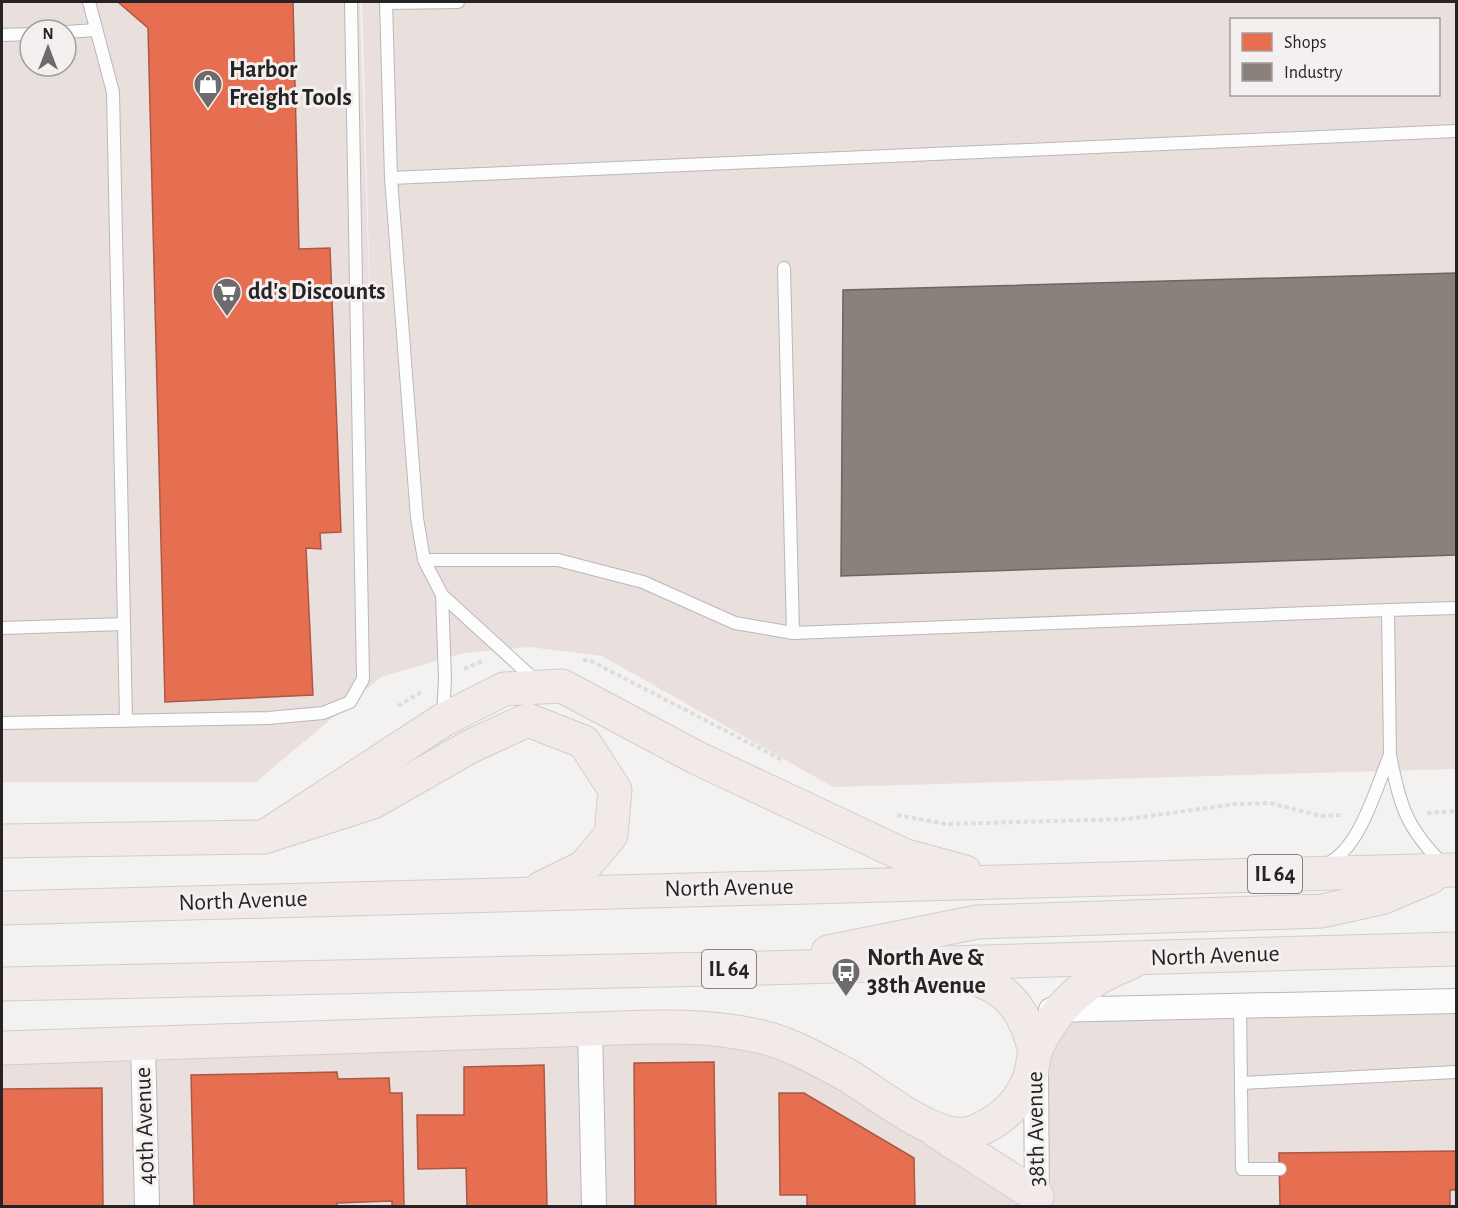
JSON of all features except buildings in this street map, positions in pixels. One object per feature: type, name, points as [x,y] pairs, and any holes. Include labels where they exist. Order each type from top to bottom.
[{"type":"main road","points":[[264,837],[442,720],[504,689],[562,686],[697,758],[906,856],[998,882]]},
{"type":"main road","points":[[2,841],[264,837],[373,802],[471,746],[528,720],[584,742],[615,789],[611,835],[584,867],[532,893]]},
{"type":"main road","points":[[763,968],[818,954],[977,922],[1322,911],[1381,898],[1453,870]]},
{"type":"main road","name":"North Avenue","points":[[2,908],[1453,870]]},
{"type":"main road","name":"North Avenue","points":[[2,984],[763,968],[1456,949]]},
{"type":"main road","points":[[919,1121],[950,1133],[972,1133],[998,1121],[1016,1103],[1030,1077],[1035,1052],[1060,1010],[1081,989],[1104,972],[1143,958]]},
{"type":"main road","points":[[926,964],[967,975],[1002,990],[1021,1012],[1030,1028],[1035,1052]]},
{"type":"main road","points":[[2,1048],[590,1029],[678,1027],[723,1029],[764,1037],[804,1053],[847,1076],[919,1121],[1037,1201]]},
{"type":"street","name":"North Avenue","points":[[1021,1012],[1456,1001]]},
{"type":"street","points":[[590,1029],[594,1206]]},
{"type":"street","name":"40th Avenue","points":[[142,1045],[147,1206]]},
{"type":"street","name":"38th Avenue","points":[[1035,1052],[1037,1201]]},
{"type":"lane","points":[[89,2],[112,92],[126,721]]},
{"type":"lane","points":[[2,723],[268,717],[323,713],[350,702],[363,679],[351,2]]},
{"type":"lane","points":[[458,2],[386,2],[391,178],[417,518],[424,560],[442,595],[542,687]]},
{"type":"lane","points":[[78,31],[96,30]]},
{"type":"lane","points":[[2,35],[18,34]]},
{"type":"lane","points":[[391,178],[1456,131]]},
{"type":"lane","points":[[784,268],[793,633]]},
{"type":"lane","points":[[424,560],[558,560],[643,582],[735,623],[793,633],[1456,608]]},
{"type":"lane","points":[[442,595],[445,679],[442,720]]},
{"type":"lane","points":[[1388,610],[1390,755],[1395,782],[1410,826],[1424,845],[1453,870]]},
{"type":"lane","points":[[2,628],[124,624]]},
{"type":"lane","points":[[1303,873],[1333,861],[1347,850],[1363,820],[1390,755]]},
{"type":"lane","points":[[1240,1005],[1242,1169],[1280,1169]]},
{"type":"lane","points":[[1241,1083],[1456,1072]]},
{"type":"path","points":[[460,671],[489,658]]},
{"type":"path","points":[[573,658],[591,661],[788,763]]},
{"type":"path","points":[[398,706],[419,693]]},
{"type":"path","points":[[890,812],[946,824],[1127,819],[1236,804],[1270,803],[1321,816],[1352,815]]},
{"type":"path","points":[[1425,813],[1456,811]]},
{"type":"shaded area","points":[[2,2],[360,2],[372,369],[362,2],[1456,2],[1456,769],[833,787],[602,656],[529,647],[464,653],[381,677],[256,782],[2,782]]},
{"type":"shaded area","points":[[1456,1001],[1456,1206],[2,1206],[2,1048],[764,1037],[1036,1195],[1035,1052],[1060,1010]]},
{"type":"place","name":"Harbor Freight Tools","points":[[208,110]]},
{"type":"place","name":"dd's Discounts","points":[[227,318]]},
{"type":"place","name":"North Ave & 38th Avenue","points":[[846,998]]}]
